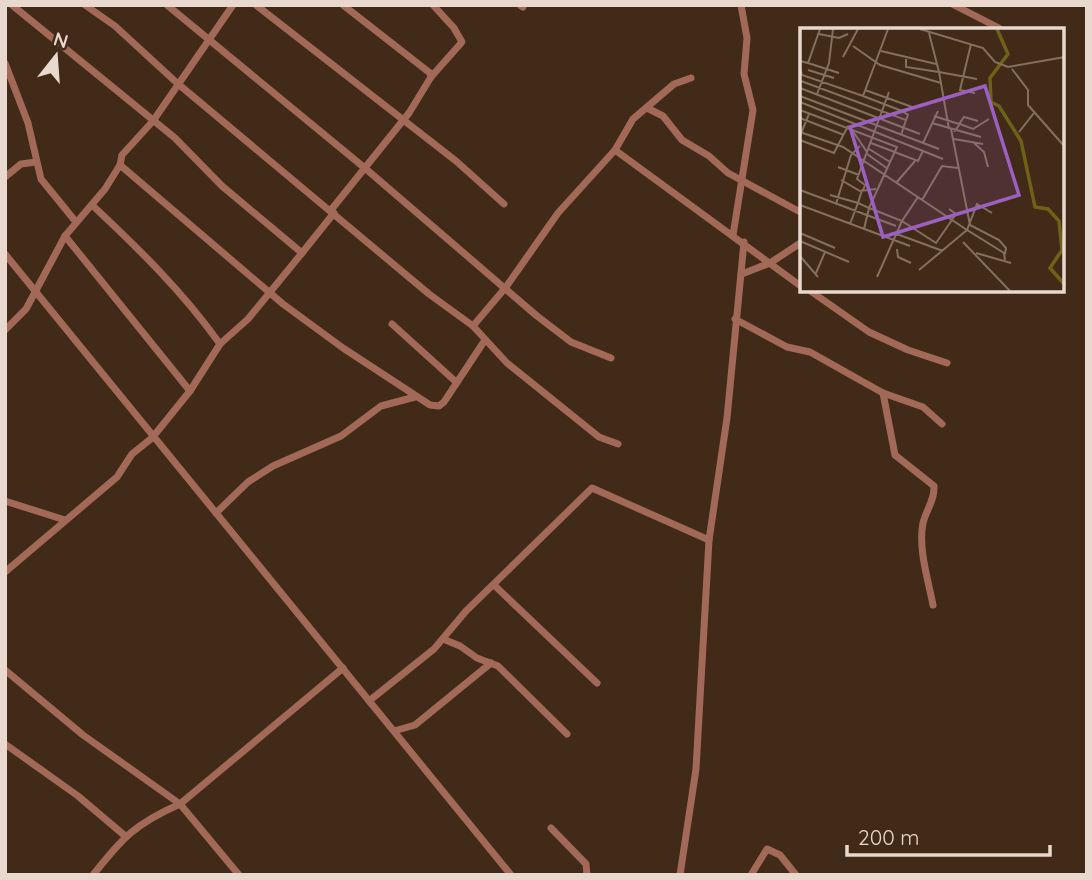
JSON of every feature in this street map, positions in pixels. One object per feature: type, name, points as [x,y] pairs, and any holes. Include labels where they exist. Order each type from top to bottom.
[{"type":"street","points":[[12,5],[175,138],[222,186],[302,253]]},
{"type":"street","points":[[23,13],[29,5]]},
{"type":"street","points":[[85,5],[115,26],[177,83],[429,294],[473,326],[507,363],[599,437],[618,444]]},
{"type":"street","points":[[167,5],[570,342],[611,358]]},
{"type":"street","points":[[5,330],[36,292],[65,236],[92,205],[120,165],[122,155],[152,121],[233,5]]},
{"type":"street","points":[[256,5],[401,121],[456,161],[504,204]]},
{"type":"street","points":[[343,5],[430,73],[431,77]]},
{"type":"street","points":[[5,572],[117,477],[132,454],[152,438],[190,391],[220,344],[247,319],[366,169],[431,77],[461,42],[454,27],[433,5]]},
{"type":"street","points":[[733,235],[753,110],[744,74],[747,38],[741,5]]},
{"type":"street","points":[[954,5],[999,27]]},
{"type":"street","points":[[5,63],[28,123],[36,162],[51,193],[76,222]]},
{"type":"street","points":[[473,326],[506,287],[558,213],[615,150],[624,129],[674,84],[691,78]]},
{"type":"street","points":[[647,108],[663,116],[682,140],[742,180],[800,212]]},
{"type":"street","points":[[615,150],[800,286]]},
{"type":"street","points":[[5,177],[21,164],[36,162]]},
{"type":"street","points":[[120,165],[269,292],[343,348],[415,397],[439,406],[485,340]]},
{"type":"street","points":[[92,205],[150,261],[198,313],[220,344]]},
{"type":"street","points":[[65,236],[190,391]]},
{"type":"street","points":[[680,875],[695,769],[709,540],[727,418],[744,242]]},
{"type":"street","points":[[742,274],[770,263],[800,243]]},
{"type":"street","points":[[5,254],[152,438],[511,875]]},
{"type":"street","points":[[812,292],[869,332],[908,351],[947,363]]},
{"type":"street","points":[[736,320],[780,344],[810,352],[883,393],[923,407],[942,424]]},
{"type":"street","points":[[392,324],[455,382]]},
{"type":"street","points":[[883,393],[895,456],[934,486],[934,494],[923,522],[922,541],[933,605]]},
{"type":"street","points":[[216,513],[248,482],[273,466],[341,436],[381,406],[415,397]]},
{"type":"street","points":[[369,701],[443,639],[466,611],[539,536],[592,488],[709,540]]},
{"type":"street","points":[[5,500],[65,520]]},
{"type":"street","points":[[494,585],[597,683]]},
{"type":"street","points":[[443,639],[506,672],[567,734]]},
{"type":"street","points":[[394,731],[415,725],[491,663]]},
{"type":"street","points":[[93,875],[124,835],[147,819],[180,804],[343,668]]},
{"type":"street","points":[[5,670],[83,735],[180,804],[239,875]]},
{"type":"street","points":[[5,744],[78,796],[124,835]]},
{"type":"street","points":[[551,828],[586,863],[587,875]]},
{"type":"street","points":[[751,875],[767,849],[780,855],[796,875]]}]
